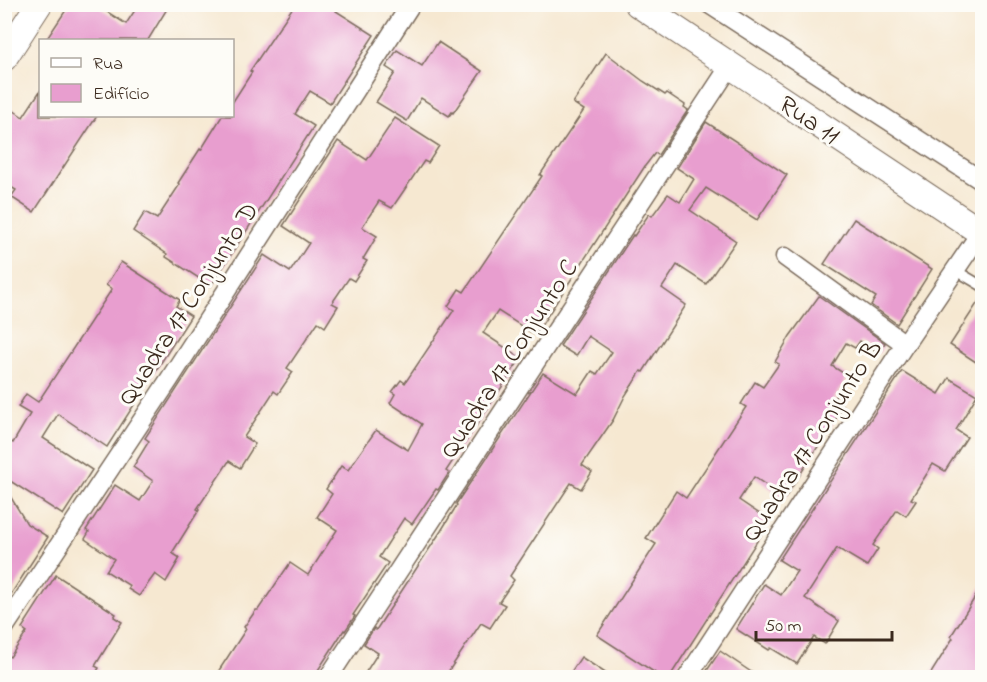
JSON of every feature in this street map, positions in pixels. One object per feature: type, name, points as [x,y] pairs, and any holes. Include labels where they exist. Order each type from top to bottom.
[{"type":"street","points":[[4,58],[39,4]]},
{"type":"street","name":"Quadra 17 Conjunto D","points":[[4,628],[169,380],[411,4]]},
{"type":"street","name":"Rua 11","points":[[638,4],[982,233]]},
{"type":"street","points":[[709,4],[982,181]]},
{"type":"street","name":"Quadra 17 Conjunto C","points":[[328,678],[730,66]]},
{"type":"street","name":"Quadra 17 Conjunto B","points":[[687,678],[905,344],[982,233]]},
{"type":"street","points":[[785,257],[905,344]]},
{"type":"lane","points":[[955,270],[982,286]]},
{"type":"building","points":[[70,4],[95,4],[126,24],[139,4],[170,4],[149,39],[47,39]]},
{"type":"building","points":[[295,4],[341,4],[336,11],[374,35],[330,103],[310,91],[295,114],[314,126],[211,286],[166,257],[167,254],[133,231],[145,212],[157,219],[221,117],[234,117],[234,100],[252,72],[250,71]]},
{"type":"building","points":[[438,42],[482,71],[453,113],[449,116],[421,98],[407,121],[376,102],[395,73],[386,67],[397,50],[422,66]]},
{"type":"building","points":[[606,53],[643,81],[685,105],[684,107],[688,110],[658,155],[655,153],[645,166],[535,335],[498,311],[483,333],[521,358],[446,471],[449,473],[438,490],[436,489],[412,524],[404,518],[379,557],[388,563],[313,678],[214,678],[246,629],[244,627],[290,563],[308,575],[337,530],[317,517],[332,494],[326,489],[341,466],[348,470],[376,430],[408,450],[422,424],[390,403],[395,394],[392,392],[401,380],[405,383],[454,310],[448,306],[459,289],[464,292],[584,110],[573,103]]},
{"type":"building","points":[[39,93],[39,117],[96,117],[34,212],[11,197],[16,190],[4,183],[4,104],[23,117]]},
{"type":"building","points":[[395,118],[439,146],[428,163],[424,161],[392,208],[379,201],[362,227],[377,236],[363,259],[367,261],[354,281],[349,278],[332,303],[338,306],[325,327],[318,322],[287,368],[293,372],[278,394],[274,391],[244,437],[255,444],[240,468],[229,461],[197,509],[199,510],[172,553],[180,558],[166,582],[155,574],[139,596],[128,589],[130,586],[106,571],[114,559],[85,539],[89,532],[86,530],[115,485],[140,501],[153,481],[133,467],[149,441],[145,438],[264,255],[290,272],[309,243],[283,226],[338,141],[367,160]]},
{"type":"building","points":[[706,122],[787,175],[757,220],[706,188],[690,210],[736,241],[706,284],[677,265],[662,288],[686,305],[582,465],[592,472],[581,489],[571,483],[510,576],[514,580],[499,602],[505,605],[490,628],[481,623],[444,678],[362,678],[378,653],[364,644],[374,628],[376,630],[543,373],[577,394],[592,371],[597,374],[612,352],[588,336],[576,356],[560,346],[649,214],[652,216],[668,194],[680,202],[694,179],[677,168]]},
{"type":"building","points":[[854,219],[932,269],[897,324],[871,305],[876,297],[824,264]]},
{"type":"building","points":[[121,262],[180,300],[176,306],[191,316],[107,447],[58,414],[43,438],[92,470],[63,515],[4,477],[4,438],[13,443],[30,414],[18,407],[26,394],[38,402],[112,289],[106,285]]},
{"type":"building","points":[[819,296],[885,343],[879,353],[860,341],[855,348],[846,343],[832,366],[848,376],[834,399],[844,406],[785,498],[754,477],[739,500],[770,521],[669,678],[663,678],[597,635],[656,544],[646,538],[676,491],[686,498],[746,407],[741,404],[755,382],[763,387],[779,364],[775,362],[790,336]]},
{"type":"building","points":[[982,296],[982,366],[950,345]]},
{"type":"building","points":[[902,371],[939,394],[949,378],[977,395],[956,430],[967,437],[945,471],[933,464],[911,499],[916,501],[906,516],[897,510],[873,545],[878,549],[867,566],[837,548],[805,598],[839,621],[825,644],[814,637],[797,664],[736,629],[764,584],[781,595],[797,571],[779,560]]},
{"type":"building","points":[[4,486],[27,524],[48,537],[4,605]]},
{"type":"building","points":[[56,575],[116,614],[114,617],[122,622],[95,666],[99,668],[93,678],[4,678],[4,653],[10,657],[27,632],[22,628]]},
{"type":"building","points":[[982,586],[982,678],[928,678],[953,638],[951,636]]},
{"type":"building","points":[[720,651],[760,678],[702,678]]},
{"type":"building","points":[[581,657],[613,678],[567,678]]}]
